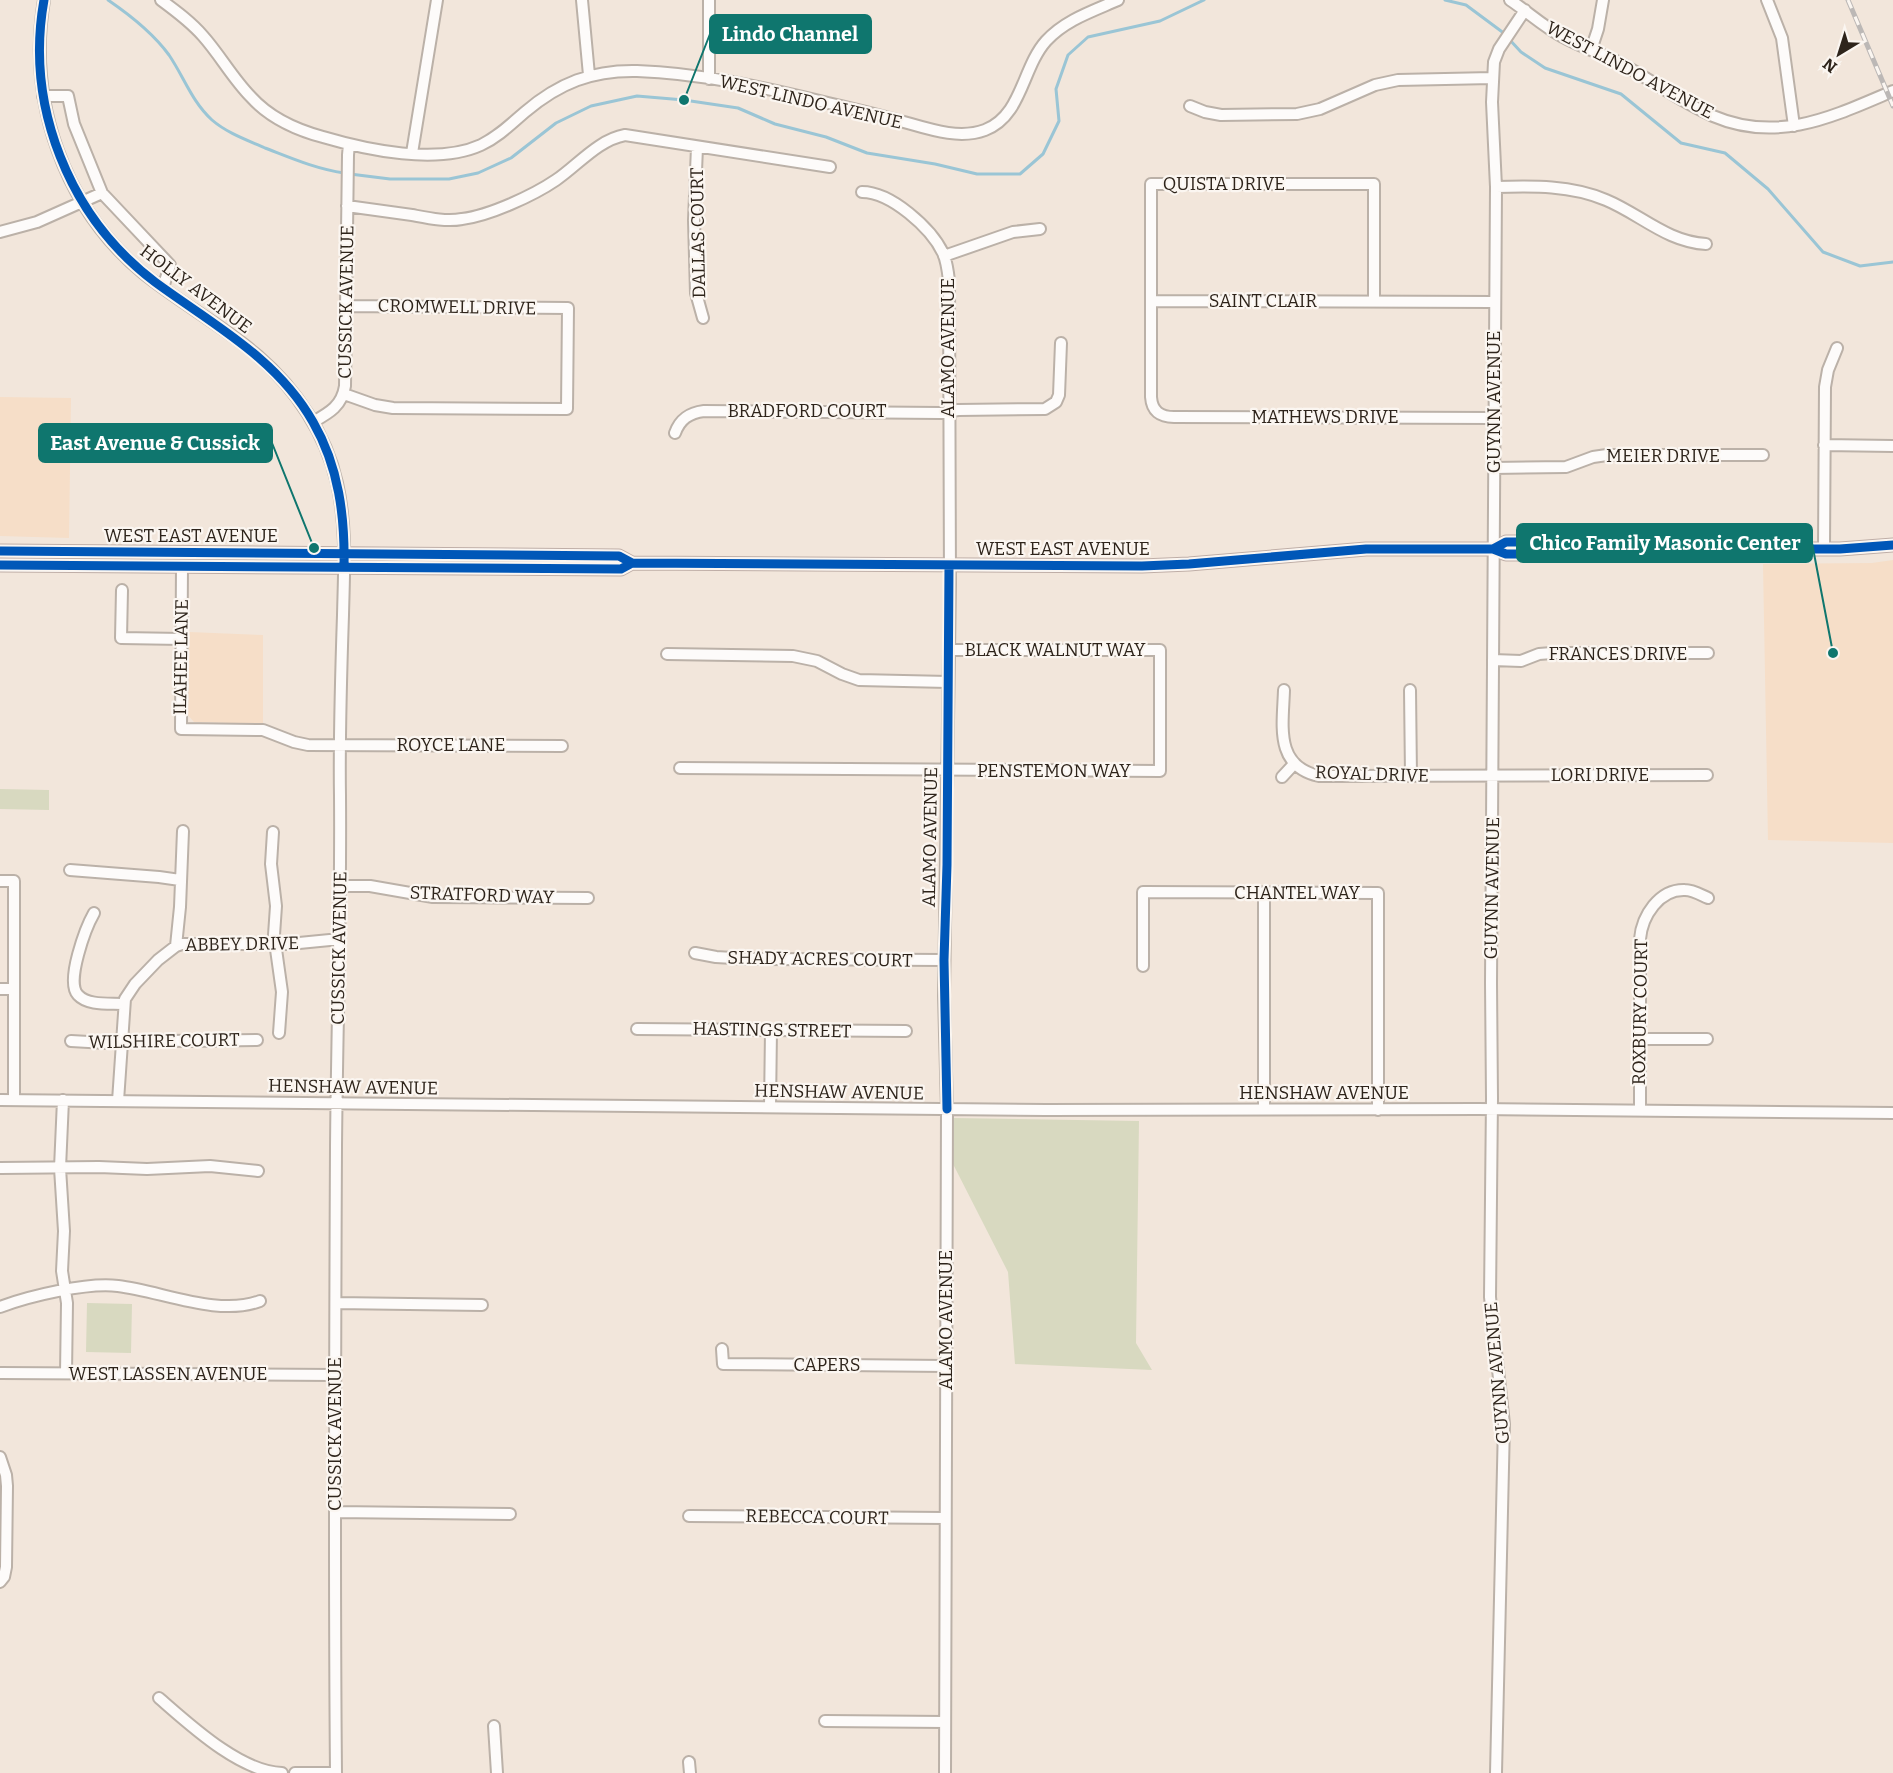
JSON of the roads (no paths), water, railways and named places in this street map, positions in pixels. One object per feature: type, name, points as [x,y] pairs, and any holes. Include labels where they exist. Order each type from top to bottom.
[{"type":"main road","name":"WEST EAST AVENUE","points":[[0,565],[182,566],[619,556],[632,563],[1167,565],[1360,549],[1493,549],[1506,542],[1739,543],[1750,549],[1862,548],[1893,545]]},
{"type":"main road","name":"WEST EAST AVENUE","points":[[0,551],[344,561]]},
{"type":"street","name":"HOLLY AVENUE","points":[[44,0],[40,52],[48,120],[57,150],[82,202],[119,250],[144,273],[264,361],[286,385],[313,422]]},
{"type":"street","name":"WEST LINDO AVENUE","points":[[161,0],[199,31],[261,108],[283,121],[349,149],[446,154],[478,146],[497,135],[544,98],[589,75],[638,71],[709,79],[830,103],[939,131],[963,134],[976,132],[992,127],[1008,112],[1018,96],[1036,55],[1050,36],[1071,21],[1118,0]]},
{"type":"street","points":[[412,153],[437,0]]},
{"type":"street","points":[[582,0],[589,75]]},
{"type":"street","points":[[709,79],[710,0]]},
{"type":"street","name":"WEST LINDO AVENUE","points":[[1510,0],[1561,37],[1616,60],[1698,109],[1732,123],[1757,127],[1794,126],[1822,120],[1893,91]]},
{"type":"street","points":[[1591,50],[1598,29],[1603,0]]},
{"type":"street","points":[[1767,0],[1782,38],[1794,126]]},
{"type":"street","name":"GUYNN AVENUE","points":[[1496,1773],[1504,1424],[1490,1297],[1496,187],[1492,78],[1498,49],[1525,10]]},
{"type":"street","points":[[1190,106],[1221,115],[1297,114],[1320,109],[1375,85],[1398,80],[1492,78]]},
{"type":"street","points":[[44,96],[68,96],[74,124],[102,193],[170,265],[163,288]]},
{"type":"street","points":[[347,206],[431,218],[462,219],[483,214],[544,187],[571,170],[605,142],[619,136],[637,135],[697,147],[830,167]]},
{"type":"street","name":"DALLAS COURT","points":[[697,147],[694,220],[696,293],[703,318]]},
{"type":"street","name":"CUSSICK AVENUE","points":[[336,1773],[335,1376],[341,886],[340,744],[344,561],[340,499],[335,476],[313,422],[334,408],[344,394],[349,149]]},
{"type":"street","name":"QUISTA DRIVE","points":[[1156,412],[1151,403],[1151,184],[1374,184],[1374,301]]},
{"type":"street","points":[[1496,187],[1541,186],[1588,194],[1616,204],[1670,236],[1687,242],[1706,244]]},
{"type":"street","name":"ALAMO AVENUE","points":[[862,192],[880,195],[910,215],[928,231],[944,256],[949,281],[949,650],[944,960],[947,1109],[945,1773]]},
{"type":"street","points":[[0,232],[37,222],[102,193]]},
{"type":"street","points":[[944,256],[1013,232],[1040,229]]},
{"type":"street","name":"SAINT CLAIR","points":[[1152,301],[1494,302]]},
{"type":"street","name":"CROMWELL DRIVE","points":[[344,394],[383,407],[567,409],[568,308],[346,306]]},
{"type":"street","name":"BRADFORD COURT","points":[[675,433],[679,424],[686,417],[704,411],[949,411],[1049,408],[1056,402],[1060,390],[1060,343]]},
{"type":"street","points":[[1824,549],[1826,379],[1837,348]]},
{"type":"street","name":"MATHEWS DRIVE","points":[[1156,412],[1162,416],[1174,417],[1494,418]]},
{"type":"street","points":[[1824,445],[1893,446]]},
{"type":"street","name":"MEIER DRIVE","points":[[1493,468],[1566,467],[1574,466],[1593,457],[1607,455],[1763,455]]},
{"type":"street","name":"ILAHEE LANE","points":[[182,566],[181,729],[253,729],[272,733],[301,744],[340,744]]},
{"type":"street","points":[[122,590],[121,638],[182,639]]},
{"type":"street","name":"BLACK WALNUT WAY","points":[[949,650],[1160,651],[1160,771]]},
{"type":"street","name":"FRANCES DRIVE","points":[[1493,660],[1521,661],[1552,652],[1708,653]]},
{"type":"street","points":[[667,654],[793,656],[817,661],[859,680],[948,682]]},
{"type":"street","name":"ROYAL DRIVE","points":[[1284,690],[1284,744],[1294,764],[1304,771],[1319,776],[1493,777]]},
{"type":"street","points":[[1410,690],[1410,776]]},
{"type":"street","name":"ROYCE LANE","points":[[340,744],[562,746]]},
{"type":"street","points":[[1282,777],[1294,764]]},
{"type":"street","name":"PENSTEMON WAY","points":[[680,768],[1160,771]]},
{"type":"street","name":"LORI DRIVE","points":[[1493,777],[1707,775]]},
{"type":"street","points":[[176,946],[183,831]]},
{"type":"street","points":[[273,832],[271,864],[276,906],[274,935],[282,992],[279,1033]]},
{"type":"street","points":[[70,870],[180,880]]},
{"type":"street","points":[[0,881],[14,881],[14,1100]]},
{"type":"street","name":"STRATFORD WAY","points":[[341,886],[370,886],[433,897],[588,898]]},
{"type":"street","name":"ROXBURY COURT","points":[[1640,1111],[1640,939],[1646,916],[1663,897],[1678,891],[1691,891],[1708,898]]},
{"type":"street","name":"CHANTEL WAY","points":[[1143,966],[1143,892],[1378,893],[1378,1110]]},
{"type":"street","points":[[1264,893],[1264,1109]]},
{"type":"street","points":[[94,913],[82,938],[77,958],[74,990],[87,1001],[124,1004]]},
{"type":"street","name":"ABBEY DRIVE","points":[[118,1101],[124,1004],[135,984],[158,960],[176,946],[182,944],[276,945],[340,939]]},
{"type":"street","name":"SHADY ACRES COURT","points":[[695,953],[750,959],[944,960]]},
{"type":"street","points":[[0,989],[14,989]]},
{"type":"street","name":"HASTINGS STREET","points":[[637,1029],[906,1031]]},
{"type":"street","points":[[770,1107],[771,1030]]},
{"type":"street","points":[[1640,1039],[1707,1039]]},
{"type":"street","name":"WILSHIRE COURT","points":[[71,1041],[106,1043],[122,1040],[257,1040]]},
{"type":"street","name":"HENSHAW AVENUE","points":[[0,1100],[947,1109],[1893,1113]]},
{"type":"street","points":[[63,1100],[60,1168],[64,1222],[62,1271],[67,1303],[66,1373]]},
{"type":"street","points":[[0,1168],[147,1169],[210,1166],[258,1171]]},
{"type":"street","points":[[0,1307],[65,1291],[112,1285],[207,1304],[242,1305],[260,1301]]},
{"type":"street","points":[[336,1303],[482,1305]]},
{"type":"street","name":"CAPERS","points":[[722,1349],[723,1364],[946,1366]]},
{"type":"street","name":"WEST LASSEN AVENUE","points":[[0,1373],[335,1376]]},
{"type":"street","points":[[0,1457],[7,1486],[6,1567],[4,1577],[0,1582]]},
{"type":"street","points":[[335,1512],[510,1514]]},
{"type":"street","name":"REBECCA COURT","points":[[689,1516],[945,1518]]},
{"type":"street","points":[[159,1698],[213,1743],[256,1768],[282,1773]]},
{"type":"street","points":[[825,1721],[945,1722]]},
{"type":"street","points":[[494,1726],[497,1773]]},
{"type":"street","points":[[295,1773],[336,1773]]},
{"type":"waterway","points":[[108,0],[156,39],[169,55],[199,105],[218,125],[237,136],[284,156],[344,173]]},
{"type":"waterway","points":[[350,174],[390,179],[449,179],[478,173],[511,158],[556,123],[591,106],[637,96],[738,108],[775,124],[826,137],[867,153],[935,164],[977,174],[1020,174],[1043,154],[1059,121],[1056,89],[1068,55],[1088,37],[1160,21],[1204,0]]},
{"type":"waterway","points":[[1445,0],[1466,5],[1505,34]]},
{"type":"waterway","points":[[1509,39],[1521,52],[1545,68],[1621,94],[1681,143],[1725,153],[1768,189],[1823,252],[1860,266],[1893,262]]},
{"type":"railway","points":[[1848,0],[1893,106]]},
{"type":"place","name":"Lindo Channel","points":[[684,100]]},
{"type":"place","name":"East Avenue & Cussick","points":[[314,548]]},
{"type":"place","name":"Chico Family Masonic Center","points":[[1833,653]]}]
